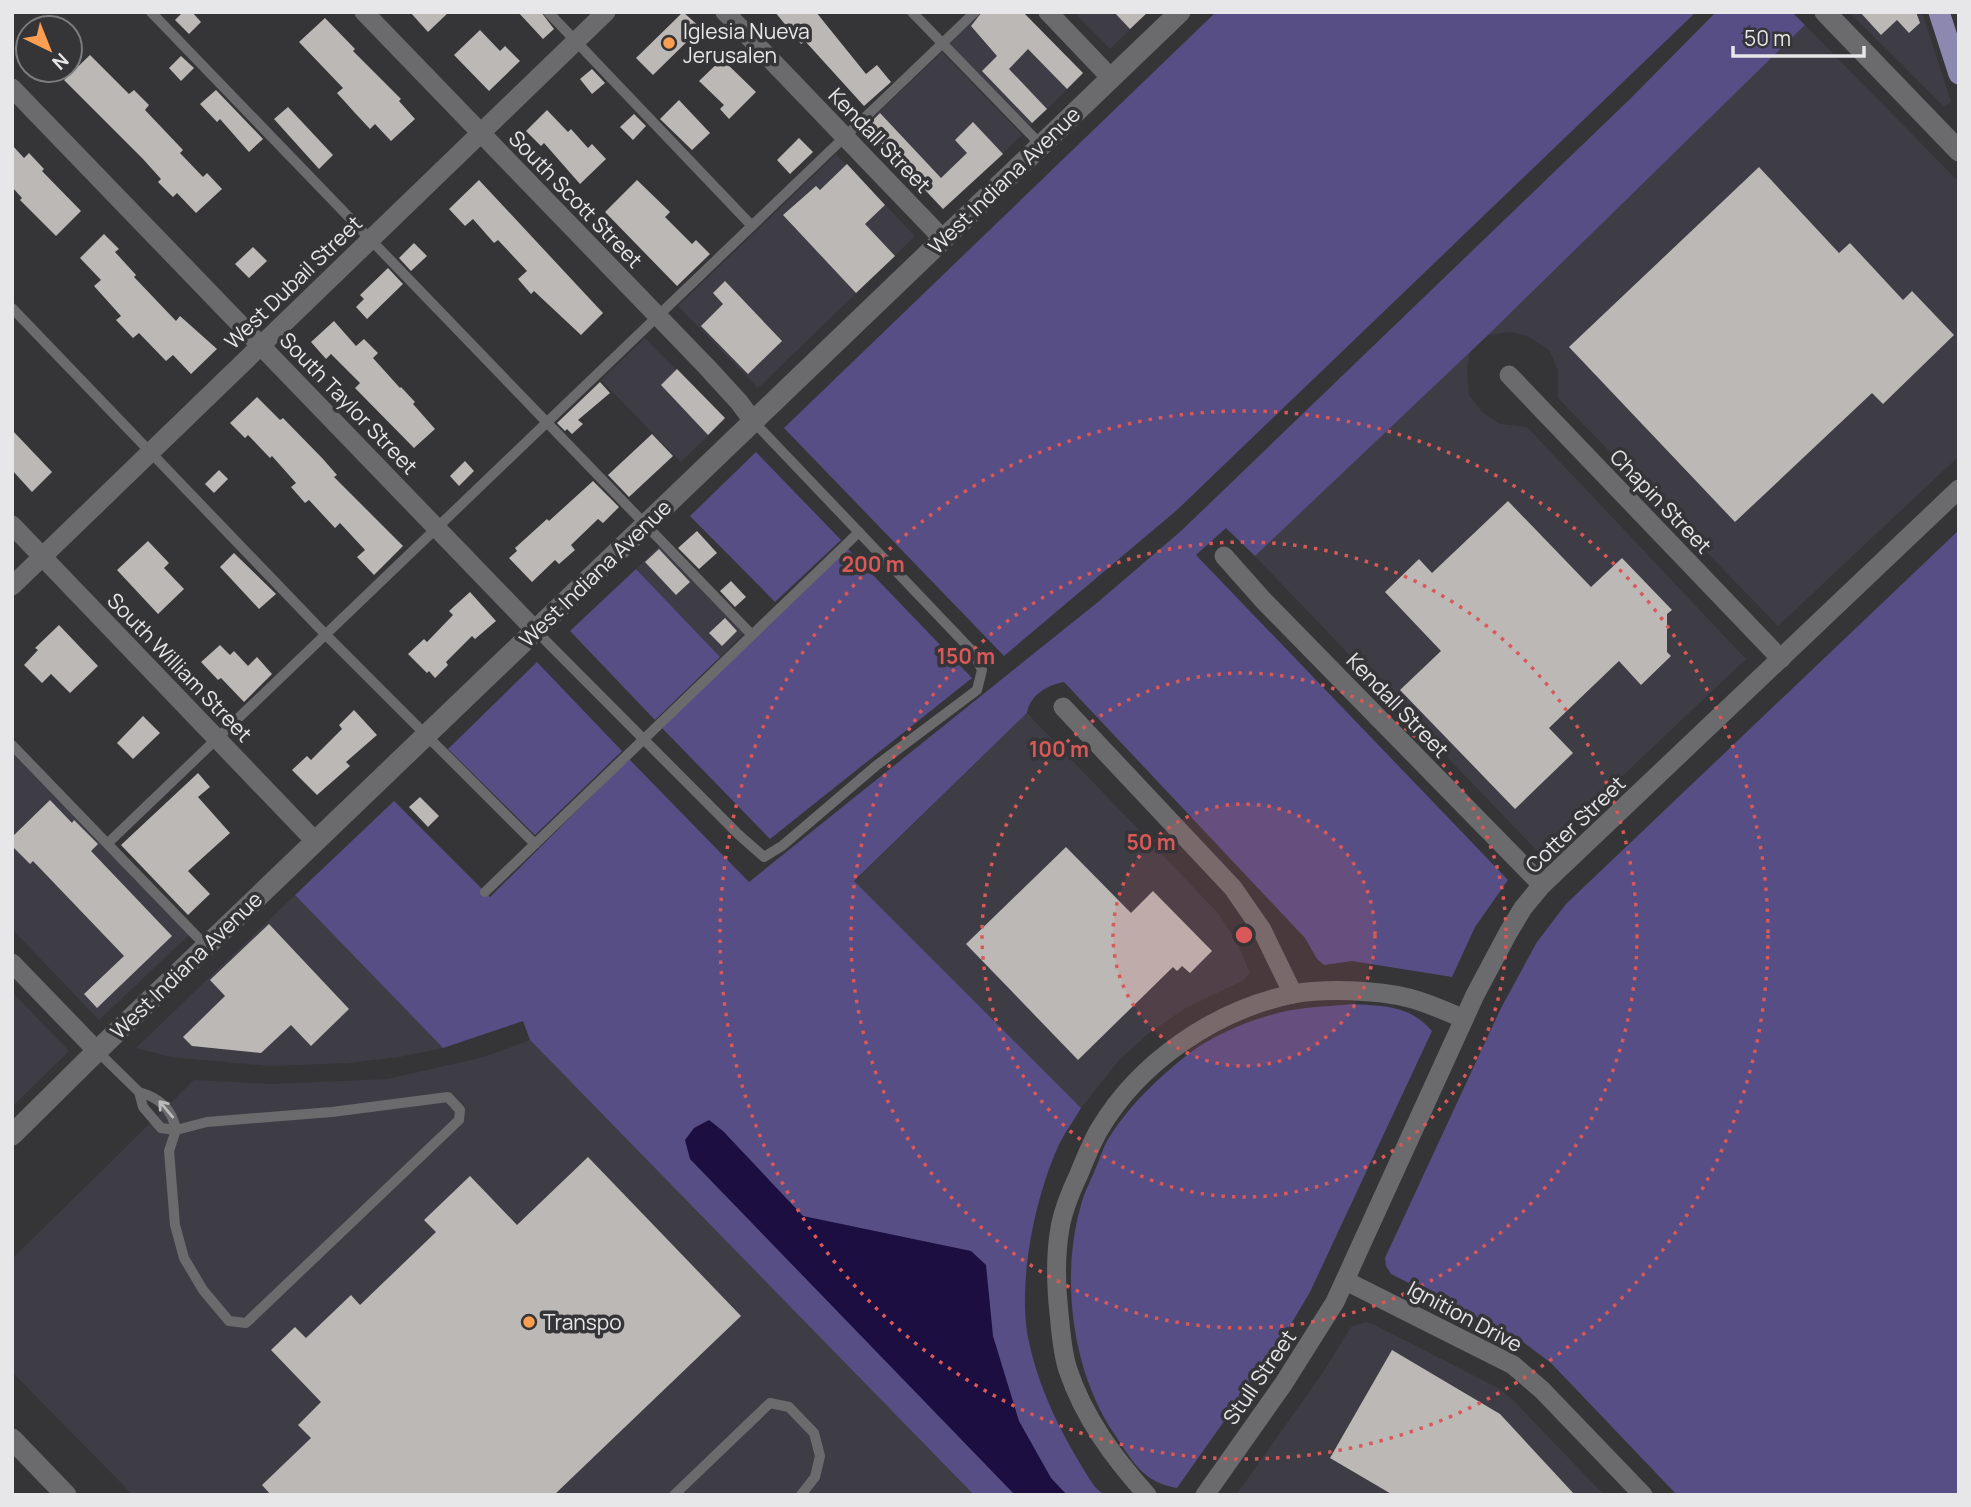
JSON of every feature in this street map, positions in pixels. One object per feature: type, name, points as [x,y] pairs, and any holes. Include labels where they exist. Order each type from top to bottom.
[{"type":"main road","points":[[1939,12],[1959,75]]},
{"type":"street","name":"South Scott Street","points":[[364,12],[739,402],[753,421]]},
{"type":"street","name":"West Dubail Street","points":[[12,586],[606,12]]},
{"type":"street","name":"Kendall Street","points":[[725,12],[943,239]]},
{"type":"street","points":[[1048,12],[1111,78]]},
{"type":"street","name":"West Indiana Avenue","points":[[12,1135],[1180,12]]},
{"type":"street","points":[[1825,12],[1959,151]]},
{"type":"street","name":"South Taylor Street","points":[[12,88],[536,630]]},
{"type":"street","name":"Chapin Street","points":[[1509,375],[1781,659]]},
{"type":"street","name":"Cotter Street","points":[[1346,1281],[1464,1018],[1523,908],[1542,885],[1959,489]]},
{"type":"street","name":"South William Street","points":[[12,525],[315,841]]},
{"type":"street","name":"Kendall Street","points":[[1224,556],[1263,600],[1542,885]]},
{"type":"street","points":[[1063,707],[1233,888],[1262,930],[1293,994]]},
{"type":"street","points":[[12,963],[97,1051]]},
{"type":"street","points":[[1147,1495],[1101,1438],[1067,1369],[1057,1296],[1056,1259],[1060,1227],[1069,1197],[1100,1129],[1137,1081],[1185,1040],[1255,1005],[1293,994],[1338,992],[1406,997],[1464,1018]]},
{"type":"street","name":"Stull Street","points":[[1205,1495],[1297,1364],[1346,1281]]},
{"type":"street","name":"Ignition Drive","points":[[1346,1281],[1513,1365],[1542,1390],[1643,1495]]},
{"type":"street","points":[[12,1439],[66,1495]]},
{"type":"lane","points":[[151,12],[751,634]]},
{"type":"lane","points":[[548,12],[752,226]]},
{"type":"lane","points":[[912,12],[1041,145]]},
{"type":"lane","points":[[108,843],[975,12]]},
{"type":"lane","points":[[12,308],[326,635],[535,844]]},
{"type":"lane","points":[[536,630],[764,857],[782,846],[877,765],[977,690],[982,670],[974,653],[753,421]]},
{"type":"lane","points":[[485,892],[859,532]]},
{"type":"lane","points":[[12,745],[207,947]]},
{"type":"lane","points":[[97,1051],[139,1091],[155,1096],[173,1115],[176,1130],[169,1151],[175,1225],[184,1258],[203,1290],[229,1321],[246,1323],[459,1120],[460,1110],[448,1097],[332,1112],[207,1122],[176,1130],[162,1128],[143,1107],[139,1091]]},
{"type":"lane","points":[[674,1495],[770,1403],[789,1407],[814,1433],[820,1456],[815,1477],[801,1495]]},
{"type":"shaded area","points":[[983,12],[1022,12],[1082,75],[1030,126],[949,44]]},
{"type":"shaded area","points":[[1074,12],[1148,12],[1110,49]]},
{"type":"shaded area","points":[[1216,12],[1696,12],[1177,510],[1004,656],[784,428]]},
{"type":"shaded area","points":[[1716,12],[1792,12],[1805,25],[1488,335],[1255,556],[1226,528],[1196,555],[1508,880],[1475,927],[1452,977],[1352,961],[1324,965],[1317,959],[1305,938],[1064,682],[1046,688],[1036,696],[1027,713],[854,881],[1081,1108],[1059,1144],[1042,1191],[1027,1263],[1025,1310],[1027,1332],[1037,1373],[1053,1413],[1095,1487],[1104,1495],[974,1495],[530,1040],[523,1021],[443,1048],[295,895],[394,801],[490,897],[629,759],[749,882],[1098,602],[1181,531],[1630,99]]},
{"type":"shaded area","points":[[1849,12],[1922,12],[1951,102],[1944,107]]},
{"type":"shaded area","points":[[1805,25],[1959,182],[1959,456],[1778,626],[1558,398],[1558,370],[1549,350],[1528,336],[1510,332],[1488,335]]},
{"type":"shaded area","points":[[942,52],[1022,135],[943,210],[863,127]]},
{"type":"shaded area","points":[[836,154],[915,236],[758,388],[678,306]]},
{"type":"shaded area","points":[[645,338],[725,419],[681,462],[601,380]]},
{"type":"shaded area","points":[[1470,351],[1467,368],[1469,395],[1482,412],[1500,424],[1527,427],[1746,659],[1540,854],[1255,556]]},
{"type":"shaded area","points":[[756,452],[841,540],[775,602],[690,516]]},
{"type":"shaded area","points":[[1959,530],[1959,1495],[1677,1495],[1551,1363],[1515,1336],[1391,1274],[1385,1258],[1501,1008],[1537,942],[1566,904]]},
{"type":"shaded area","points":[[660,545],[744,633],[720,657],[636,569]]},
{"type":"shaded area","points":[[847,548],[972,678],[770,839],[661,727]]},
{"type":"shaded area","points":[[636,569],[720,657],[655,720],[570,631]]},
{"type":"shaded area","points":[[537,662],[622,751],[535,835],[448,749]]},
{"type":"shaded area","points":[[1027,713],[1217,912],[1236,940],[1250,973],[1244,980],[1186,1008],[1149,1033],[1120,1059],[1081,1108],[854,882]]},
{"type":"shaded area","points":[[12,751],[190,934],[99,1020],[12,929]]},
{"type":"shaded area","points":[[295,895],[443,1048],[348,1063],[270,1066],[171,1057],[136,1048]]},
{"type":"shaded area","points":[[12,992],[69,1051],[12,1107]]},
{"type":"shaded area","points":[[1352,1004],[1405,1012],[1424,1022],[1432,1031],[1310,1292],[1284,1336],[1177,1488],[1166,1485],[1147,1476],[1121,1445],[1100,1410],[1080,1354],[1074,1324],[1071,1263],[1085,1192],[1105,1144],[1124,1116],[1156,1082],[1191,1052],[1228,1031],[1257,1019],[1286,1011]]},
{"type":"shaded area","points":[[530,1040],[974,1495],[133,1495],[12,1372],[12,1259],[194,1080],[271,1084],[388,1079],[484,1057]]},
{"type":"shaded area","points":[[709,1120],[723,1131],[803,1216],[971,1251],[986,1265],[993,1336],[1019,1421],[1051,1478],[1067,1495],[1015,1495],[690,1159],[685,1140],[694,1128]]},
{"type":"shaded area","points":[[1365,1322],[1500,1389],[1604,1495],[1236,1495],[1324,1371],[1351,1327]]},
{"type":"building","points":[[183,12],[192,12],[201,22],[189,34],[175,20]]},
{"type":"building","points":[[410,12],[449,12],[428,32]]},
{"type":"building","points":[[518,12],[541,12],[554,29],[543,39]]},
{"type":"building","name":"Iglesia Nueva Jerusalen","points":[[683,12],[701,28],[653,75],[636,58]]},
{"type":"building","points":[[775,12],[816,12],[866,74],[877,65],[891,82],[864,106],[805,41],[801,44]]},
{"type":"building","points":[[982,12],[1023,12],[1083,73],[1067,89],[1028,49],[1009,69],[1047,109],[1032,123],[982,71],[997,56],[971,26]]},
{"type":"building","points":[[1114,12],[1148,12],[1130,29]]},
{"type":"building","points":[[1860,12],[1916,12],[1920,23],[1909,33],[1897,20],[1881,35]]},
{"type":"building","points":[[325,18],[355,49],[353,51],[401,99],[399,101],[415,119],[391,141],[375,124],[370,129],[355,113],[337,93],[343,88],[299,42]]},
{"type":"building","points":[[480,30],[500,51],[505,46],[520,61],[489,91],[454,55]]},
{"type":"building","points":[[90,55],[129,94],[134,90],[149,105],[145,110],[183,150],[180,153],[203,177],[207,173],[222,189],[196,213],[177,193],[173,197],[158,182],[161,179],[143,159],[68,84],[84,84],[84,61]]},
{"type":"building","points":[[181,56],[194,68],[181,81],[169,68]]},
{"type":"building","points":[[722,59],[756,92],[729,119],[720,109],[724,105],[699,81]]},
{"type":"building","points":[[592,69],[605,83],[592,94],[580,79]]},
{"type":"building","points":[[216,90],[263,139],[249,152],[220,119],[217,122],[200,104]]},
{"type":"building","points":[[679,100],[710,133],[692,150],[660,119]]},
{"type":"building","points":[[288,107],[333,155],[319,169],[274,119]]},
{"type":"building","points":[[547,110],[568,132],[571,129],[588,148],[592,144],[606,159],[580,184],[544,143],[541,146],[526,131]]},
{"type":"building","points":[[880,113],[941,178],[967,153],[955,140],[973,122],[1003,154],[943,209],[866,127]]},
{"type":"building","points":[[634,114],[646,126],[633,140],[620,127]]},
{"type":"building","points":[[799,138],[813,152],[790,174],[777,160]]},
{"type":"building","points":[[12,145],[24,158],[29,153],[44,169],[42,171],[81,211],[56,236],[20,200],[22,198],[12,187]]},
{"type":"building","points":[[847,164],[885,205],[865,224],[895,256],[856,293],[783,215],[816,186],[820,190]]},
{"type":"building","points":[[1759,167],[1839,253],[1850,243],[1903,300],[1912,291],[1954,335],[1883,404],[1872,393],[1735,522],[1569,347]]},
{"type":"building","points":[[479,180],[603,313],[581,335],[534,291],[531,294],[518,279],[527,271],[498,240],[494,243],[473,219],[465,226],[449,209]]},
{"type":"building","points":[[637,180],[670,212],[665,217],[692,244],[696,240],[710,254],[677,286],[605,212]]},
{"type":"building","points":[[104,234],[119,249],[115,252],[136,275],[134,277],[176,321],[180,316],[217,349],[191,374],[173,355],[166,361],[139,333],[133,338],[116,320],[121,316],[94,286],[101,280],[80,258]]},
{"type":"building","points":[[414,243],[427,256],[411,271],[399,258]]},
{"type":"building","points":[[253,247],[267,261],[249,278],[235,264]]},
{"type":"building","points":[[388,268],[403,284],[367,319],[356,307],[364,299],[360,295]]},
{"type":"building","points":[[725,281],[782,341],[748,374],[701,326],[723,304],[713,293]]},
{"type":"building","points":[[334,321],[356,346],[364,339],[378,353],[373,358],[415,402],[413,404],[435,429],[414,448],[355,388],[360,383],[331,354],[326,359],[311,342]]},
{"type":"building","points":[[677,369],[725,418],[708,435],[661,385]]},
{"type":"building","points":[[600,382],[610,393],[578,420],[583,424],[572,434],[567,429],[565,431],[557,423]]},
{"type":"building","points":[[257,397],[280,420],[283,418],[337,475],[334,477],[403,546],[374,575],[357,557],[365,550],[340,523],[335,528],[309,500],[305,503],[291,487],[296,483],[272,456],[270,458],[248,435],[245,438],[230,423]]},
{"type":"building","points":[[12,430],[52,472],[32,492],[12,470]]},
{"type":"building","points":[[652,434],[673,456],[629,497],[608,475]]},
{"type":"building","points":[[465,461],[474,471],[459,486],[450,476]]},
{"type":"building","points":[[219,470],[228,479],[214,493],[205,484]]},
{"type":"building","points":[[593,481],[619,507],[603,523],[598,519],[571,545],[575,550],[559,564],[555,560],[532,582],[509,558],[517,551],[515,548]]},
{"type":"building","points":[[1508,501],[1591,587],[1622,558],[1672,610],[1667,614],[1667,652],[1671,656],[1641,685],[1619,661],[1549,728],[1573,753],[1515,809],[1400,690],[1441,651],[1385,592],[1419,559],[1432,573]]},
{"type":"building","points":[[697,531],[717,553],[699,569],[678,548]]},
{"type":"building","points":[[148,541],[169,563],[164,568],[184,589],[158,614],[117,570]]},
{"type":"building","points":[[659,549],[690,582],[676,595],[645,562]]},
{"type":"building","points":[[234,553],[276,594],[259,609],[220,567]]},
{"type":"building","points":[[731,581],[746,597],[735,607],[720,591]]},
{"type":"building","points":[[470,592],[496,621],[475,639],[472,636],[446,662],[448,665],[435,678],[408,654],[424,639],[427,642],[453,615],[449,611]]},
{"type":"building","points":[[725,618],[737,631],[722,646],[709,633]]},
{"type":"building","points":[[59,625],[98,666],[70,693],[51,674],[42,683],[24,665],[38,650],[35,648]]},
{"type":"building","points":[[220,645],[230,655],[234,651],[248,666],[257,657],[272,674],[244,702],[201,662]]},
{"type":"building","points":[[354,710],[377,735],[346,762],[350,766],[317,795],[292,770],[307,756],[311,760],[342,729],[339,725]]},
{"type":"building","points":[[143,716],[160,733],[133,759],[117,743]]},
{"type":"building","points":[[198,773],[210,787],[198,797],[230,833],[188,871],[210,894],[188,915],[121,845]]},
{"type":"building","points":[[420,797],[439,816],[428,827],[409,807]]},
{"type":"building","points":[[50,800],[98,844],[91,851],[172,936],[97,1008],[84,994],[124,956],[33,861],[30,864],[12,846],[12,837]]},
{"type":"building","points":[[1066,847],[1131,913],[1153,891],[1212,951],[1190,973],[1182,966],[1177,971],[1173,967],[1078,1060],[966,944]]},
{"type":"building","points":[[269,924],[349,1009],[311,1046],[291,1025],[261,1053],[192,1046],[183,1037],[225,996],[210,980]]},
{"type":"building","name":"Transpo","points":[[588,1157],[741,1316],[554,1495],[271,1495],[262,1485],[311,1438],[298,1425],[321,1402],[271,1350],[295,1327],[306,1338],[351,1295],[360,1305],[436,1232],[424,1220],[470,1176],[517,1225]]},
{"type":"building","points":[[1392,1350],[1500,1414],[1575,1495],[1393,1495],[1330,1458]]},
{"type":"place","name":"Iglesia Nueva Jerusalen","points":[[669,43]]},
{"type":"place","name":"Transpo","points":[[529,1322]]}]
